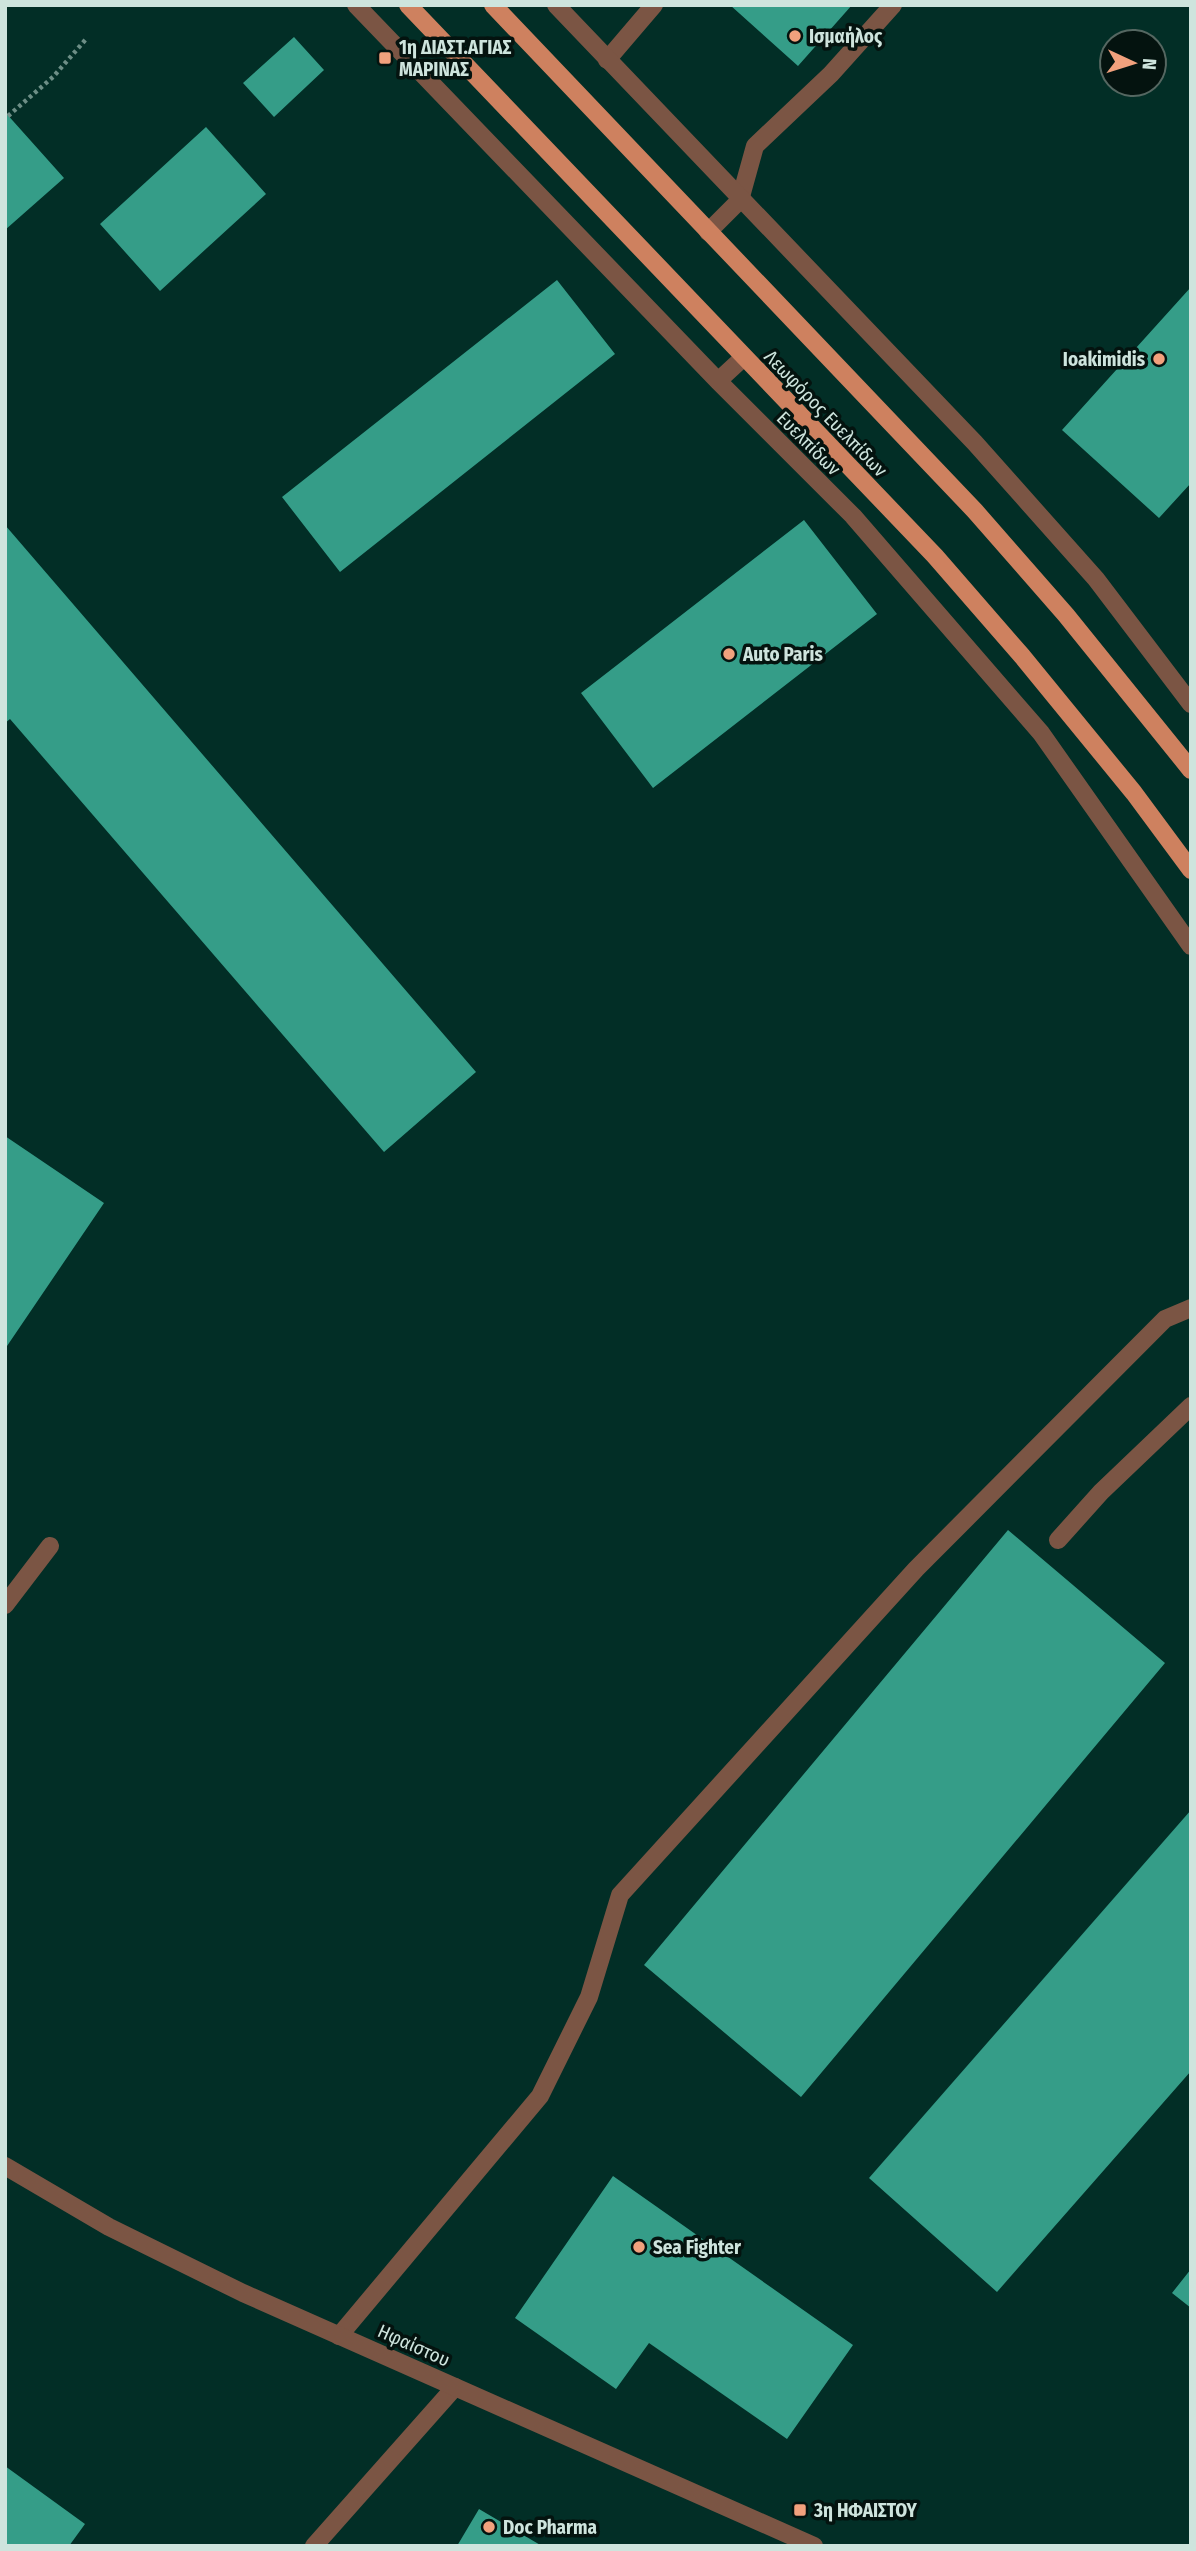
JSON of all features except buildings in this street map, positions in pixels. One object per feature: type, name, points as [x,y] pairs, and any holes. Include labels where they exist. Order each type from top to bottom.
[{"type":"main road","name":"Λεωφόρος Ευελπίδων","points":[[408,5],[935,556],[1022,656],[1134,793],[1191,870]]},
{"type":"main road","name":"Λεωφόρος Ευελπίδων","points":[[493,5],[975,511],[1066,615],[1191,769]]},
{"type":"street","name":"Ευελπίδων","points":[[356,5],[853,516],[1041,733],[1191,946]]},
{"type":"street","points":[[556,5],[975,443],[1096,579],[1191,704]]},
{"type":"street","points":[[607,60],[654,5]]},
{"type":"street","points":[[708,232],[740,200],[755,146],[831,74],[893,5]]},
{"type":"street","points":[[719,381],[744,357]]},
{"type":"street","points":[[339,2336],[540,2096],[589,1997],[620,1895],[916,1569],[1165,1319],[1191,1308]]},
{"type":"street","points":[[1058,1541],[1101,1492],[1191,1406]]},
{"type":"street","points":[[5,1605],[50,1546]]},
{"type":"street","name":"Ηφαίστου","points":[[5,2166],[109,2227],[243,2293],[814,2546]]},
{"type":"street","points":[[314,2546],[455,2387]]},
{"type":"path","points":[[8,116],[53,77],[87,38]]},
{"type":"place","name":"Ισμαήλος","points":[[795,36]]},
{"type":"place","name":"1η ΔΙΑΣΤ.ΑΓΙΑΣ ΜΑΡΙΝΑΣ","points":[[385,58]]},
{"type":"place","name":"Ioakimidis","points":[[1159,359]]},
{"type":"place","name":"Auto Paris","points":[[729,654]]},
{"type":"place","name":"Sea Fighter","points":[[639,2247]]},
{"type":"place","name":"3η ΗΦΑΙΣΤΟΥ","points":[[800,2510]]},
{"type":"place","name":"Doc Pharma","points":[[489,2527]]}]
